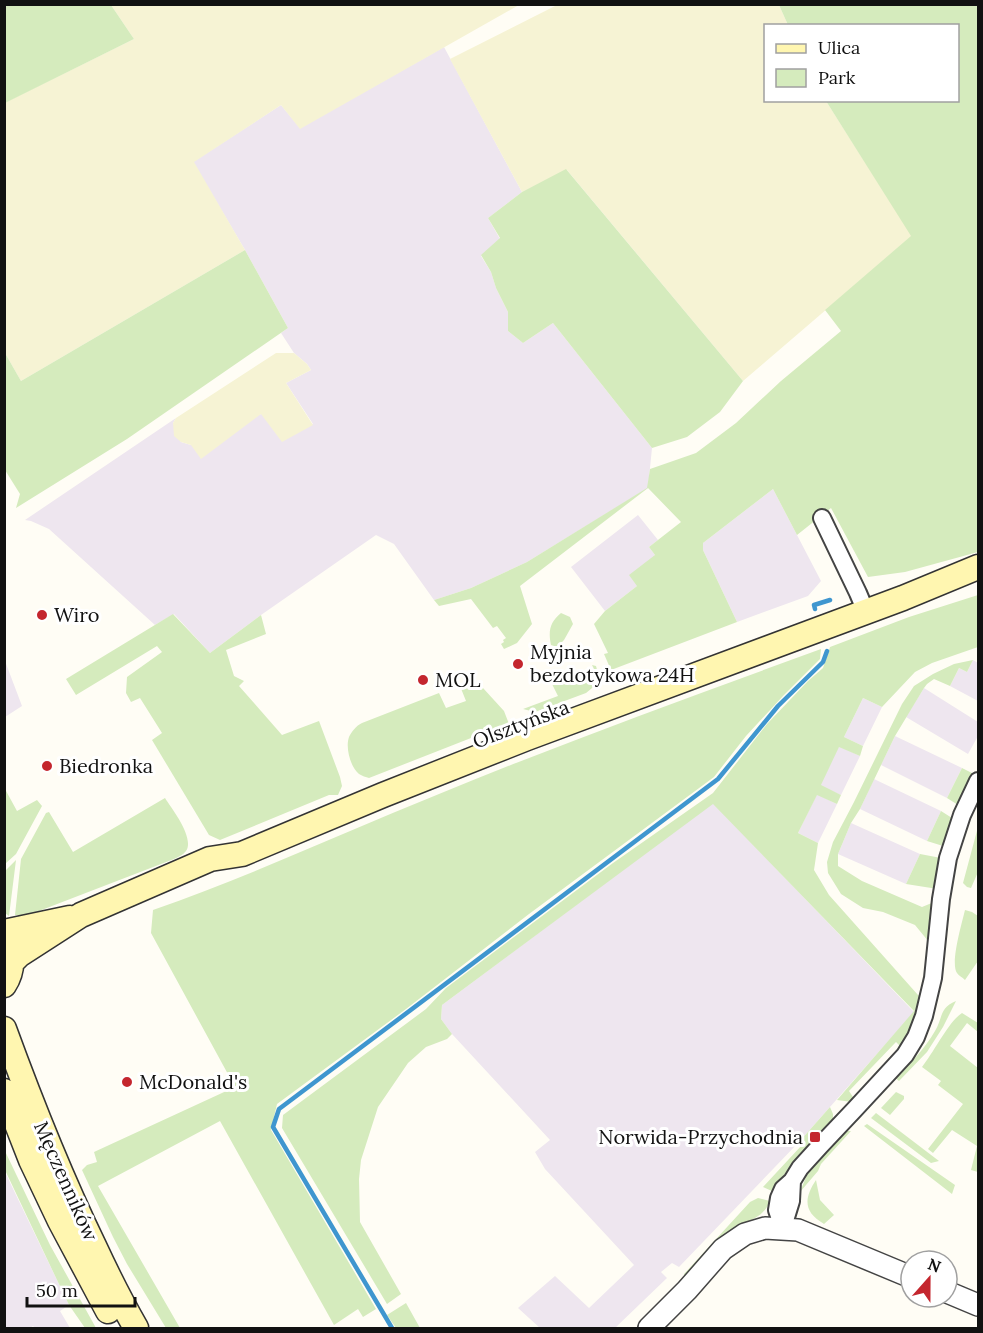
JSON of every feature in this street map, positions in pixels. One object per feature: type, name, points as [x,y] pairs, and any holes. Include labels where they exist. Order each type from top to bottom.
[{"type":"main road","name":"Olsztyńska","points":[[12,962],[19,955],[81,915],[210,860],[242,854],[361,804],[863,604],[903,598],[978,567]]},
{"type":"main road","name":"Olsztyńska","points":[[4,932],[81,915]]},
{"type":"main road","points":[[4,938],[9,945],[12,962],[11,971],[4,985]]},
{"type":"main road","name":"Męczenników","points":[[4,1029],[68,1191],[136,1329]]},
{"type":"main road","name":"Męczenników","points":[[4,1091],[36,1170],[60,1221],[117,1329]]},
{"type":"street","points":[[822,518],[863,604]]},
{"type":"street","points":[[783,1228],[791,1201],[792,1181],[800,1168],[905,1055],[916,1037],[924,1016],[933,978],[941,899],[948,858],[962,815],[978,781]]},
{"type":"street","points":[[650,1329],[723,1249],[745,1234],[765,1228],[798,1230],[899,1272]]},
{"type":"street","points":[[959,1297],[978,1305]]},
{"type":"shaded area","points":[[111,5],[519,5],[300,129],[281,105],[194,162],[245,250],[21,381],[5,353],[4,103],[134,39]]},
{"type":"shaded area","points":[[557,5],[779,5],[788,24],[764,24],[764,102],[827,102],[912,236],[743,381],[567,170],[522,192],[450,59]]},
{"type":"shaded area","points":[[444,47],[522,192],[488,218],[500,239],[481,256],[491,272],[508,312],[508,331],[523,343],[553,323],[652,448],[648,488],[527,562],[471,588],[434,600],[394,544],[376,535],[210,653],[174,614],[155,625],[49,529],[25,520],[176,418],[173,423],[181,442],[191,445],[261,414],[313,424],[286,383],[311,370],[294,353],[281,333],[288,328],[193,162],[281,105],[300,128]]},
{"type":"shaded area","points":[[276,353],[294,353],[311,370],[286,383],[313,425],[282,442],[261,414],[201,459],[191,445],[181,442],[174,436],[173,423],[176,418]]},
{"type":"shaded area","points":[[773,489],[821,581],[808,596],[737,622],[703,550],[703,543]]},
{"type":"shaded area","points":[[638,515],[658,540],[649,547],[655,555],[637,586],[605,611],[571,567]]},
{"type":"shaded area","points":[[973,660],[978,663],[978,701],[950,686],[959,668],[967,672]]},
{"type":"shaded area","points":[[5,661],[22,706],[4,717]]},
{"type":"shaded area","points":[[924,688],[978,722],[978,736],[968,754],[906,717]]},
{"type":"shaded area","points":[[863,698],[882,707],[863,746],[844,737]]},
{"type":"shaded area","points":[[895,736],[962,768],[947,798],[881,765]]},
{"type":"shaded area","points":[[839,746],[860,756],[841,795],[820,786]]},
{"type":"shaded area","points":[[874,779],[941,811],[927,841],[860,809]]},
{"type":"shaded area","points":[[817,794],[837,804],[818,843],[798,833]]},
{"type":"shaded area","points":[[713,803],[914,1012],[799,1142],[679,1267],[672,1263],[661,1272],[667,1278],[615,1328],[540,1328],[518,1308],[555,1276],[589,1308],[634,1265],[545,1169],[535,1152],[550,1140],[452,1034],[441,1019],[442,1005]]},
{"type":"shaded area","points":[[851,823],[920,854],[906,884],[838,854]]},
{"type":"shaded area","points":[[4,1170],[69,1305],[60,1311],[70,1328],[35,1328],[33,1326],[5,1328]]},
{"type":"green space","points":[[5,4],[111,5],[134,39],[5,103]]},
{"type":"green space","points":[[779,5],[978,5],[978,552],[905,572],[868,577],[831,508],[797,535],[773,489],[703,543],[703,550],[737,622],[611,670],[604,654],[608,653],[594,624],[605,611],[637,586],[629,575],[655,555],[649,547],[681,522],[648,488],[520,586],[532,624],[517,643],[504,649],[501,644],[506,638],[497,626],[493,628],[471,599],[439,606],[434,600],[471,588],[527,562],[647,488],[650,469],[696,453],[736,423],[781,381],[841,331],[825,310],[911,236],[827,102],[959,102],[959,24],[788,24]]},
{"type":"green space","points":[[566,169],[743,381],[720,412],[687,437],[652,448],[553,323],[523,343],[508,331],[508,312],[481,255],[500,238],[488,218],[522,192]]},
{"type":"green space","points":[[245,250],[288,328],[127,439],[16,508],[20,494],[5,470],[5,353],[21,381]]},
{"type":"green space","points":[[978,595],[978,647],[932,663],[915,672],[882,707],[863,698],[844,737],[863,746],[860,756],[839,747],[821,785],[841,795],[837,804],[817,795],[798,833],[818,843],[814,870],[829,895],[918,995],[930,1002],[903,1049],[896,1042],[849,1091],[855,1100],[852,1102],[837,1100],[914,1011],[713,804],[442,1005],[441,1019],[452,1034],[447,1039],[426,1047],[408,1063],[378,1107],[361,1160],[360,1222],[401,1294],[387,1304],[282,1128],[283,1115],[426,1009],[446,988],[613,863],[713,793],[767,724],[823,668],[830,647],[909,617]]},
{"type":"green space","points":[[561,613],[570,617],[573,624],[557,647],[551,645],[550,631],[552,623]]},
{"type":"green space","points":[[173,614],[210,653],[261,615],[266,634],[226,650],[234,676],[244,681],[239,686],[282,735],[319,721],[340,777],[342,786],[338,795],[329,795],[220,840],[209,835],[152,740],[162,733],[140,698],[131,702],[126,693],[127,677],[162,652],[157,646],[76,695],[66,679]]},
{"type":"green space","points":[[821,649],[820,659],[746,736],[714,777],[277,1104],[271,1130],[376,1309],[363,1317],[358,1309],[334,1325],[220,1121],[98,1186],[180,1328],[166,1328],[127,1264],[82,1170],[87,1165],[97,1162],[94,1152],[235,1087],[151,933],[153,910],[226,883],[403,808],[534,756]]},
{"type":"green space","points":[[973,660],[967,672],[959,668],[950,686],[934,679],[924,688],[895,736],[838,854],[838,866],[862,881],[922,907],[939,900],[933,947],[915,925],[883,912],[863,908],[841,894],[828,873],[827,862],[833,842],[902,704],[914,686],[954,664]]},
{"type":"green space","points":[[592,665],[596,666],[599,677],[597,684],[586,693],[535,712],[523,709],[558,696],[552,684],[594,669]]},
{"type":"green space","points":[[475,684],[483,688],[504,711],[509,724],[369,778],[356,771],[350,757],[348,742],[353,731],[362,723],[439,693],[446,708],[466,701],[460,686]]},
{"type":"green space","points":[[962,768],[972,773],[958,805],[947,798]]},
{"type":"green space","points":[[5,789],[17,811],[37,800],[42,806],[16,854],[5,864]]},
{"type":"green space","points":[[165,798],[188,839],[186,851],[183,854],[39,911],[15,915],[21,859],[46,813],[49,812],[73,852]]},
{"type":"green space","points":[[941,811],[952,818],[943,846],[927,841]]},
{"type":"green space","points":[[978,827],[978,872],[971,888],[963,883]]},
{"type":"green space","points":[[920,854],[941,858],[944,890],[906,884]]},
{"type":"green space","points":[[16,860],[9,916],[5,913],[5,871]]},
{"type":"green space","points":[[965,910],[978,916],[978,961],[965,980],[957,973],[955,961]]},
{"type":"green space","points":[[956,1001],[927,1052],[899,1081],[893,1076],[922,1050],[935,1031],[944,1010]]},
{"type":"green space","points":[[962,1013],[978,1023],[978,1032],[967,1023],[950,1046],[978,1068],[978,1172],[971,1170],[977,1146],[952,1130],[933,1153],[928,1149],[963,1104],[938,1085],[941,1081],[922,1067],[947,1030]]},
{"type":"green space","points":[[896,1092],[904,1096],[904,1099],[890,1115],[881,1108]]},
{"type":"green space","points":[[830,1107],[833,1122],[793,1164],[774,1192],[763,1187],[802,1145],[799,1142]]},
{"type":"green space","points":[[876,1113],[939,1161],[931,1163],[871,1118]]},
{"type":"green space","points":[[867,1124],[955,1185],[952,1194],[864,1126]]},
{"type":"green space","points":[[844,1131],[851,1131],[821,1164],[818,1171],[800,1192],[808,1172]]},
{"type":"green space","points":[[4,1149],[50,1245],[96,1328],[85,1328],[69,1305],[5,1170]]},
{"type":"green space","points":[[816,1180],[820,1200],[834,1215],[824,1224],[809,1210],[809,1193]]},
{"type":"green space","points":[[758,1198],[770,1201],[763,1212],[723,1235],[686,1276],[684,1275],[750,1202]]},
{"type":"green space","points":[[406,1303],[420,1328],[396,1328],[387,1315]]},
{"type":"waterway","points":[[815,609],[814,605],[830,600]]},
{"type":"waterway","points":[[392,1328],[273,1127],[279,1109],[718,779],[778,706],[823,662],[827,651]]},
{"type":"place","name":"Wiro","points":[[42,615]]},
{"type":"place","name":"Myjnia bezdotykowa 24H","points":[[518,664]]},
{"type":"place","name":"MOL","points":[[423,680]]},
{"type":"place","name":"Biedronka","points":[[47,766]]},
{"type":"place","name":"McDonald's","points":[[127,1082]]},
{"type":"place","name":"Norwida-Przychodnia","points":[[815,1137]]}]
